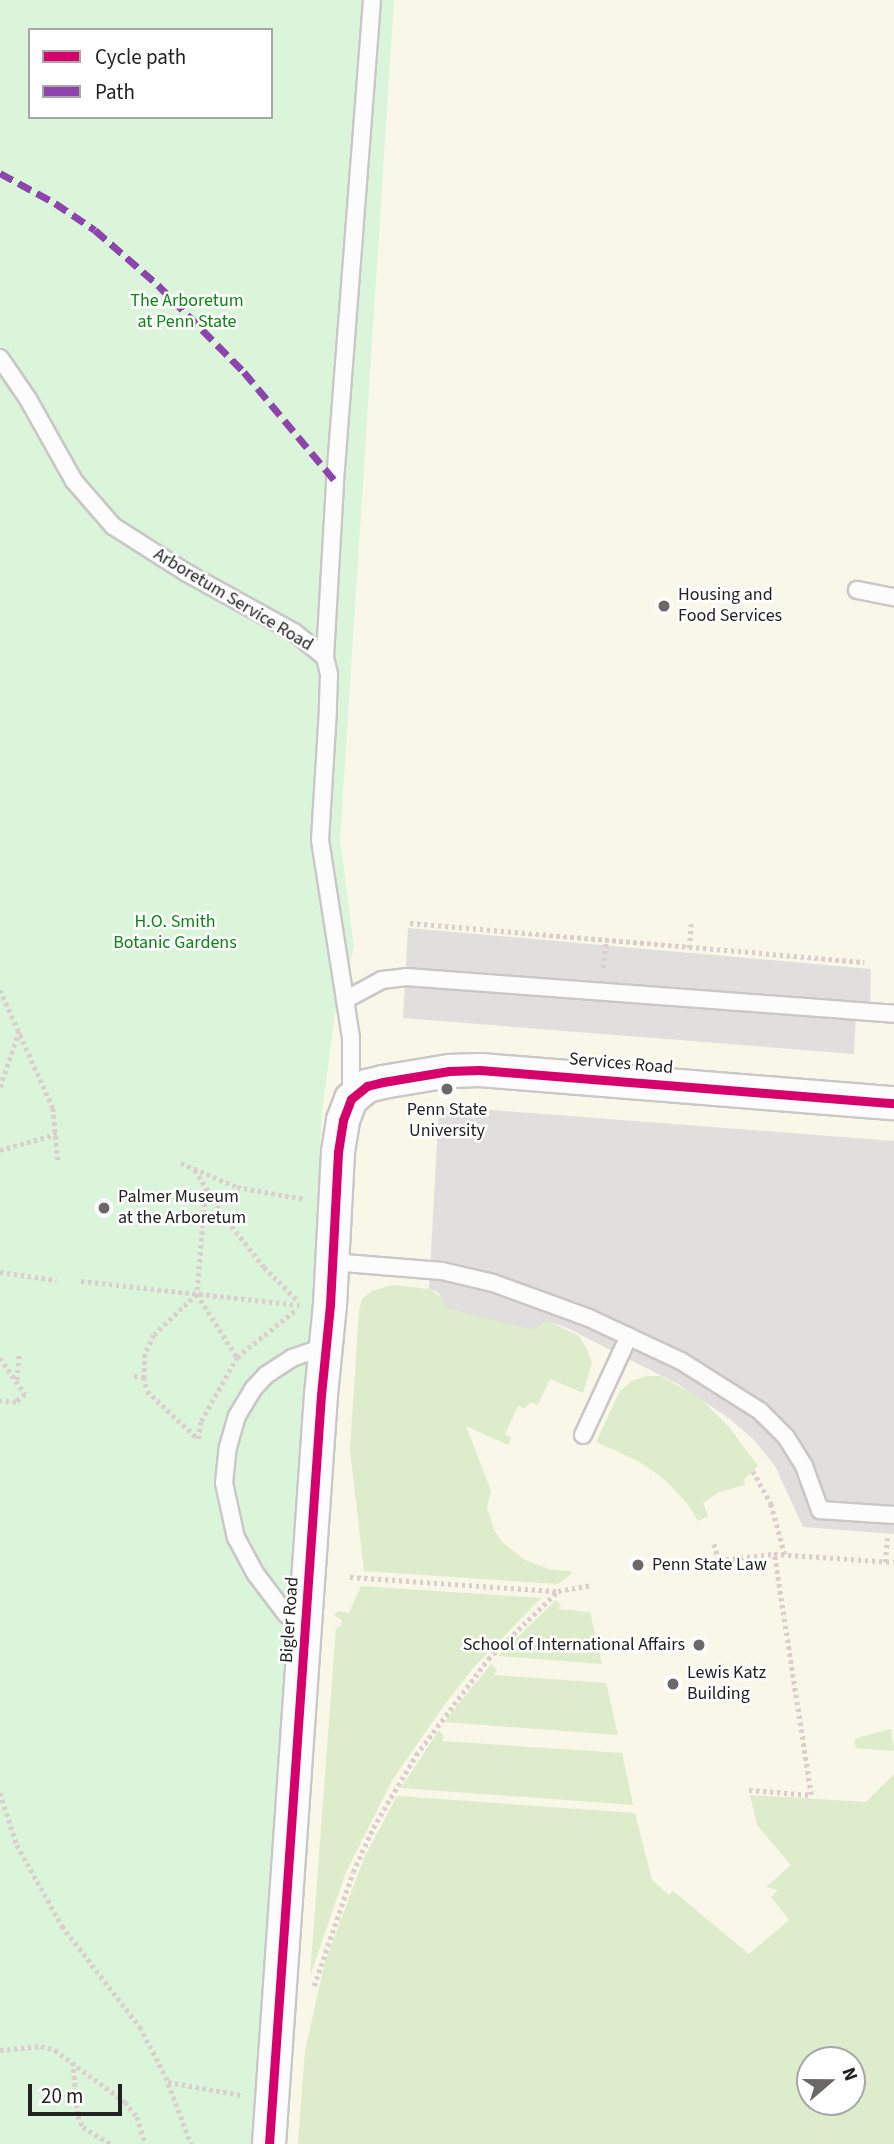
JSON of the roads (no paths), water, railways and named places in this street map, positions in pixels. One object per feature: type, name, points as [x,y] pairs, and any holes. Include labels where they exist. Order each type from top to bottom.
[{"type":"street","name":"Services Road","points":[[351,1099],[367,1086],[383,1082],[449,1071],[480,1070],[894,1103]]},
{"type":"street","name":"Bigler Road","points":[[269,2144],[338,1152],[343,1120],[351,1099]]},
{"type":"lane","points":[[325,657],[335,481],[372,0]]},
{"type":"lane","name":"Arboretum Service Road","points":[[0,358],[28,399],[75,481],[113,526],[187,573],[311,642],[325,657],[329,675],[320,840],[351,1038],[351,1099]]},
{"type":"lane","points":[[857,590],[894,597]]},
{"type":"lane","points":[[345,1000],[382,980],[406,977],[894,1014]]},
{"type":"lane","points":[[332,1262],[414,1266],[471,1278],[561,1306],[629,1336],[681,1361],[760,1411],[792,1447],[804,1466],[820,1510],[894,1514]]},
{"type":"lane","points":[[583,1435],[629,1336]]},
{"type":"lane","points":[[306,1627],[286,1614],[255,1573],[236,1538],[224,1483],[228,1447],[237,1416],[253,1389],[266,1375],[292,1358],[326,1346]]},
{"type":"place","name":"Housing and Food Services","points":[[664,606]]},
{"type":"place","name":"Penn State University","points":[[447,1089]]},
{"type":"place","name":"Palmer Museum at the Arboretum","points":[[104,1208]]},
{"type":"place","name":"Penn State Law","points":[[638,1565]]},
{"type":"place","name":"School of International Affairs","points":[[699,1645]]},
{"type":"place","name":"Lewis Katz Building","points":[[673,1684]]},
{"type":"park label","name":"The Arboretum at Penn State","points":[[187,312]]},
{"type":"park label","name":"H.O. Smith Botanic Gardens","points":[[175,933]]}]
